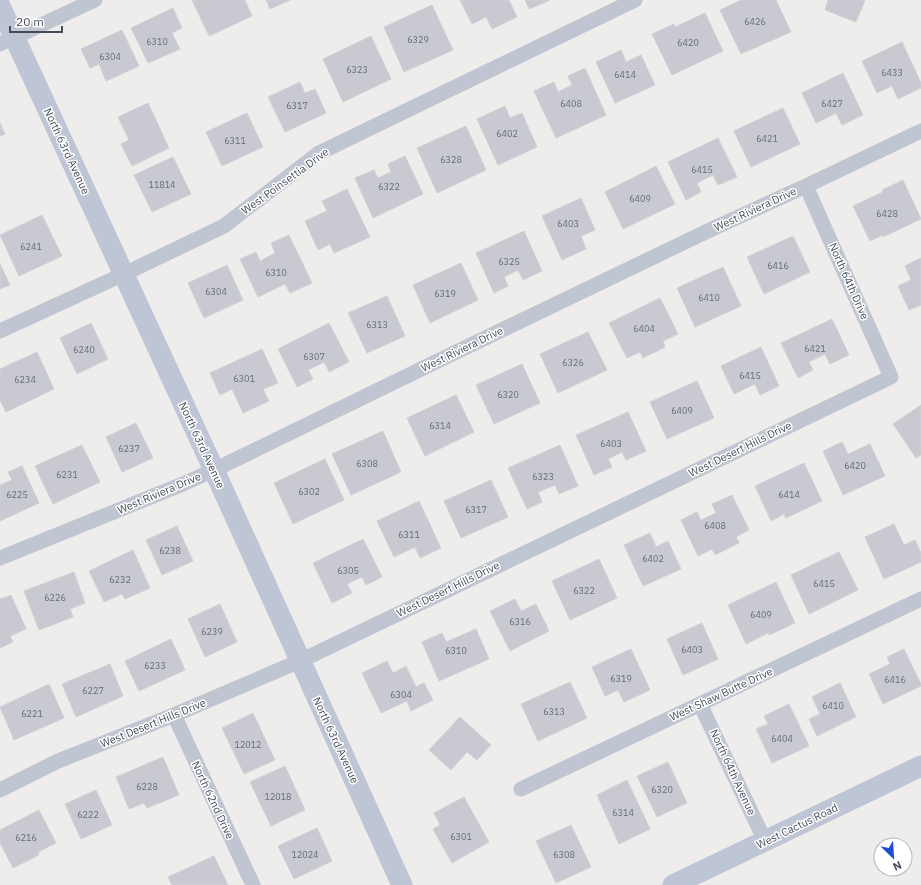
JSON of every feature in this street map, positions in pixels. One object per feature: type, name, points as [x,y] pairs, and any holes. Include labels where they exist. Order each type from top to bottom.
[{"type":"street","points":[[7,40],[95,0]]},
{"type":"street","name":"West Poinsettia Drive","points":[[0,331],[224,226],[319,153],[635,0]]},
{"type":"street","name":"North 63rd Avenue","points":[[0,6],[7,40],[124,274],[402,885]]},
{"type":"street","name":"West Riviera Drive","points":[[0,558],[214,470],[634,266],[921,131]]},
{"type":"street","name":"North 64th Drive","points":[[806,186],[891,377]]},
{"type":"street","name":"West Desert Hills Drive","points":[[0,790],[58,761],[174,715],[300,661],[891,377]]},
{"type":"street","name":"West Shaw Butte Drive","points":[[521,789],[921,599]]},
{"type":"street","name":"North 64th Avenue","points":[[700,704],[765,841]]},
{"type":"street","name":"North 62nd Drive","points":[[174,715],[252,885]]},
{"type":"street","name":"West Cactus Road","points":[[673,885],[921,766]]},
{"type":"building","points":[[192,0],[245,0],[252,16],[209,36]]},
{"type":"building","points":[[266,0],[290,0],[270,9]]},
{"type":"building","points":[[460,0],[509,0],[517,17],[492,29],[486,17],[472,24]]},
{"type":"building","points":[[525,0],[550,0],[529,9]]},
{"type":"building","points":[[741,0],[776,0],[791,32],[741,54],[720,10]]},
{"type":"building","points":[[828,0],[865,0],[856,22],[825,10]]},
{"type":"building","points":[[432,5],[453,50],[404,72],[384,27]]},
{"type":"building","points":[[173,8],[182,28],[172,33],[180,49],[148,63],[131,28]]},
{"type":"building","points":[[705,13],[723,51],[672,75],[652,34],[674,24],[675,27]]},
{"type":"building","points":[[122,30],[139,66],[106,81],[99,64],[90,68],[81,49]]},
{"type":"building","points":[[371,36],[391,79],[343,102],[323,59]]},
{"type":"building","points":[[902,42],[921,83],[921,88],[898,99],[892,86],[877,93],[862,61]]},
{"type":"building","points":[[621,50],[626,62],[641,55],[655,85],[615,103],[596,62]]},
{"type":"building","points":[[585,68],[606,115],[556,138],[534,91],[554,82],[558,92],[572,85],[568,76]]},
{"type":"building","points":[[843,73],[863,115],[842,125],[836,113],[816,123],[802,93]]},
{"type":"building","points":[[300,82],[305,93],[315,89],[326,113],[285,132],[268,97]]},
{"type":"building","points":[[148,103],[169,148],[132,166],[121,144],[129,140],[118,117]]},
{"type":"building","points":[[505,106],[510,118],[522,113],[537,147],[498,165],[477,119]]},
{"type":"building","points":[[783,108],[800,144],[751,167],[734,131]]},
{"type":"building","points":[[247,113],[263,147],[222,166],[206,132]]},
{"type":"building","points":[[0,123],[5,134],[0,136]]},
{"type":"building","points":[[466,126],[486,170],[437,193],[417,148]]},
{"type":"building","points":[[718,138],[737,177],[718,185],[713,175],[697,183],[701,192],[686,200],[668,162]]},
{"type":"building","points":[[405,156],[423,194],[373,218],[355,178],[374,170],[378,178],[391,172],[388,164]]},
{"type":"building","points":[[173,157],[191,194],[152,212],[134,175]]},
{"type":"building","points":[[656,166],[675,204],[623,229],[605,192]]},
{"type":"building","points":[[903,180],[921,219],[883,237],[883,235],[870,241],[853,206],[883,192],[882,190]]},
{"type":"building","points":[[347,189],[370,237],[334,253],[330,244],[318,250],[305,221],[327,211],[322,201]]},
{"type":"building","points":[[581,198],[595,230],[581,236],[586,249],[562,260],[542,216]]},
{"type":"building","points":[[42,215],[62,256],[19,276],[0,235]]},
{"type":"building","points":[[524,231],[542,271],[523,280],[518,270],[504,277],[508,286],[494,293],[476,253]]},
{"type":"building","points":[[289,235],[312,283],[290,293],[285,284],[258,297],[240,259],[256,252],[260,261],[275,253],[271,243]]},
{"type":"building","points":[[793,236],[810,272],[764,294],[747,257]]},
{"type":"building","points":[[921,258],[921,305],[909,310],[898,286],[911,280],[905,266]]},
{"type":"building","points":[[461,263],[478,300],[430,323],[413,285]]},
{"type":"building","points":[[0,264],[10,285],[0,289]]},
{"type":"building","points":[[227,265],[243,300],[204,318],[188,283]]},
{"type":"building","points":[[723,267],[741,306],[695,327],[677,288]]},
{"type":"building","points":[[387,296],[405,336],[367,353],[348,313]]},
{"type":"building","points":[[660,298],[678,334],[663,341],[665,347],[643,358],[640,352],[627,358],[609,323]]},
{"type":"building","points":[[832,319],[849,355],[830,364],[825,354],[809,362],[813,370],[798,378],[781,343]]},
{"type":"building","points":[[91,323],[108,359],[77,374],[60,338]]},
{"type":"building","points":[[329,323],[349,362],[329,372],[324,362],[308,370],[313,379],[297,387],[278,349]]},
{"type":"building","points":[[588,332],[607,370],[558,393],[540,354]]},
{"type":"building","points":[[761,347],[779,386],[760,395],[755,384],[734,394],[721,366]]},
{"type":"building","points":[[262,349],[278,383],[263,389],[269,401],[243,413],[232,389],[220,395],[210,373]]},
{"type":"building","points":[[37,352],[54,389],[6,412],[0,400],[0,369]]},
{"type":"building","points":[[522,364],[540,403],[494,424],[476,385]]},
{"type":"building","points":[[697,381],[714,418],[667,439],[650,402]]},
{"type":"building","points":[[456,395],[474,432],[425,456],[407,418]]},
{"type":"building","points":[[921,405],[921,455],[916,458],[893,424]]},
{"type":"building","points":[[628,412],[646,451],[626,460],[622,452],[608,459],[612,467],[594,475],[576,435]]},
{"type":"building","points":[[136,423],[153,458],[122,472],[106,437]]},
{"type":"building","points":[[383,431],[401,472],[351,495],[332,454]]},
{"type":"building","points":[[842,442],[848,454],[870,444],[885,476],[843,495],[823,451]]},
{"type":"building","points":[[82,445],[100,482],[53,504],[35,466]]},
{"type":"building","points":[[560,445],[578,486],[559,494],[555,485],[538,492],[542,502],[527,509],[508,468]]},
{"type":"building","points":[[325,459],[344,500],[293,524],[274,483]]},
{"type":"building","points":[[804,463],[822,501],[786,518],[784,514],[771,521],[755,486]]},
{"type":"building","points":[[22,466],[39,503],[0,521],[0,485],[12,480],[8,472]]},
{"type":"building","points":[[491,480],[508,517],[461,538],[444,501]]},
{"type":"building","points":[[732,495],[749,530],[736,537],[739,543],[715,555],[712,549],[698,556],[681,520],[697,512],[701,520],[716,513],[712,504]]},
{"type":"building","points":[[419,501],[441,548],[420,558],[415,547],[394,557],[377,521]]},
{"type":"building","points":[[894,524],[904,545],[915,540],[921,553],[921,562],[884,579],[865,537]]},
{"type":"building","points":[[177,526],[193,561],[162,575],[146,540]]},
{"type":"building","points":[[650,533],[656,547],[668,541],[681,569],[643,586],[624,545]]},
{"type":"building","points":[[363,539],[382,577],[366,585],[362,577],[347,584],[352,593],[332,603],[313,563]]},
{"type":"building","points":[[133,550],[150,588],[125,599],[122,594],[104,602],[89,571]]},
{"type":"building","points":[[839,552],[858,590],[809,614],[791,575]]},
{"type":"building","points":[[599,559],[617,598],[570,620],[552,581]]},
{"type":"building","points":[[74,572],[85,603],[70,609],[73,617],[39,630],[24,591]]},
{"type":"building","points":[[776,582],[795,623],[769,635],[768,633],[746,644],[728,605]]},
{"type":"building","points":[[11,595],[26,629],[10,636],[13,642],[0,648],[0,599]]},
{"type":"building","points":[[515,599],[521,611],[536,604],[549,631],[510,651],[490,611]]},
{"type":"building","points":[[220,604],[237,642],[205,657],[188,619]]},
{"type":"building","points":[[702,623],[718,659],[683,675],[667,639]]},
{"type":"building","points":[[476,629],[489,659],[439,681],[422,642],[442,633],[446,642]]},
{"type":"building","points":[[171,639],[185,670],[139,691],[125,661]]},
{"type":"building","points":[[631,649],[650,690],[624,702],[618,690],[605,696],[592,667]]},
{"type":"building","points":[[904,649],[921,686],[883,704],[869,674],[890,664],[887,657]]},
{"type":"building","points":[[387,661],[393,673],[406,666],[416,687],[424,683],[433,700],[411,711],[407,701],[381,713],[362,673]]},
{"type":"building","points":[[110,664],[123,696],[76,717],[62,684]]},
{"type":"building","points":[[570,682],[587,718],[538,741],[521,704]]},
{"type":"building","points":[[840,683],[856,717],[817,736],[809,719],[820,714],[812,697]]},
{"type":"building","points":[[49,684],[64,718],[14,740],[0,707]]},
{"type":"building","points":[[789,704],[809,746],[772,763],[756,729],[768,724],[764,716]]},
{"type":"building","points":[[253,713],[275,760],[244,774],[222,728]]},
{"type":"building","points":[[460,717],[491,745],[477,760],[467,752],[451,770],[429,750]]},
{"type":"building","points":[[163,757],[179,795],[147,808],[144,803],[129,809],[116,777]]},
{"type":"building","points":[[668,762],[687,803],[657,817],[637,776]]},
{"type":"building","points":[[285,766],[305,810],[271,826],[250,782]]},
{"type":"building","points":[[627,780],[650,829],[619,844],[597,795]]},
{"type":"building","points":[[96,790],[112,825],[81,839],[65,804]]},
{"type":"building","points":[[464,797],[489,842],[452,863],[433,829],[440,825],[434,813]]},
{"type":"building","points":[[39,810],[56,843],[38,852],[39,855],[13,868],[0,843],[0,830]]},
{"type":"building","points":[[571,825],[591,867],[556,883],[536,841]]},
{"type":"building","points":[[317,828],[332,861],[294,879],[278,846]]},
{"type":"building","points":[[214,856],[228,885],[172,885],[168,877]]}]
